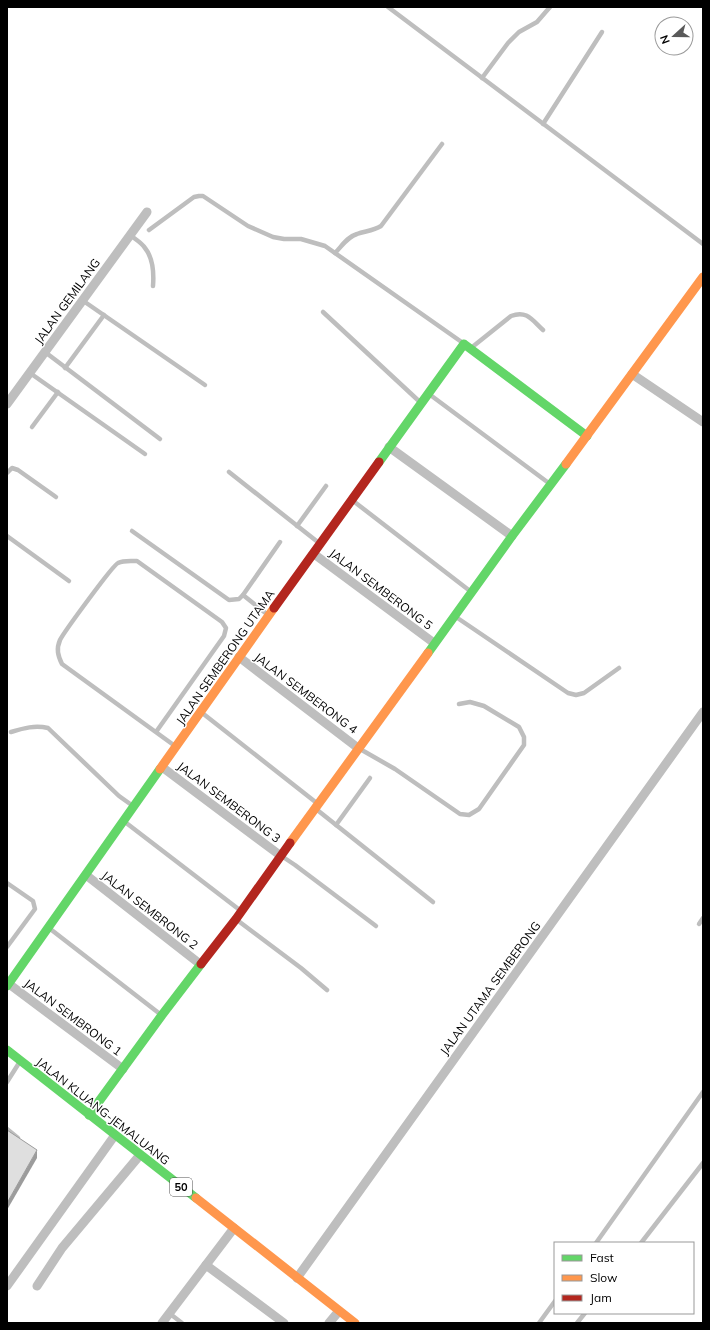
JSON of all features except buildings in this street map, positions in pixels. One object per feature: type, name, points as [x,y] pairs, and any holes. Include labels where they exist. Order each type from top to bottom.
[{"type":"main road","points":[[89,1115],[162,1015],[238,915],[512,536],[702,282]]},
{"type":"main road","name":"JALAN SEMBERONG UTAMA","points":[[8,985],[389,447],[428,393],[467,346]]},
{"type":"main road","points":[[467,346],[586,436]]},
{"type":"main road","name":"JALAN KLUANG-JEMALUANG","points":[[7,1050],[355,1323]]},
{"type":"street","name":"JALAN GEMILANG","points":[[7,404],[147,212]]},
{"type":"street","points":[[632,374],[703,422]]},
{"type":"street","points":[[389,447],[512,536]]},
{"type":"street","name":"JALAN SEMBERONG 5","points":[[314,554],[434,643]]},
{"type":"street","name":"JALAN SEMBERONG 4","points":[[239,657],[358,748]]},
{"type":"street","name":"JALAN UTAMA SEMBERONG","points":[[297,1278],[703,712]]},
{"type":"street","name":"JALAN SEMBERONG 3","points":[[162,767],[281,856]]},
{"type":"street","name":"JALAN SEMBRONG 2","points":[[86,875],[200,964]]},
{"type":"street","name":"JALAN SEMBRONG 1","points":[[8,985],[123,1069]]},
{"type":"street","points":[[7,1286],[115,1135]]},
{"type":"street","points":[[38,1286],[62,1248],[140,1155]]},
{"type":"street","points":[[162,1323],[234,1228]]},
{"type":"street","points":[[206,1265],[284,1323]]},
{"type":"street","points":[[329,1323],[339,1311]]},
{"type":"lane","points":[[388,7],[703,244]]},
{"type":"lane","points":[[482,78],[519,32],[537,22],[550,7]]},
{"type":"lane","points":[[543,124],[602,32]]},
{"type":"lane","points":[[335,253],[350,237],[357,233],[376,229],[381,226],[442,144]]},
{"type":"lane","points":[[149,230],[194,197],[203,196],[248,226],[273,238],[301,239],[325,246],[467,346],[511,316],[518,313],[524,314],[543,330]]},
{"type":"lane","points":[[130,235],[145,247],[150,257],[153,270],[153,286]]},
{"type":"lane","points":[[82,300],[206,385]]},
{"type":"lane","points":[[323,312],[421,403]]},
{"type":"lane","points":[[65,368],[104,315]]},
{"type":"lane","points":[[45,352],[160,439]]},
{"type":"lane","points":[[30,373],[146,454]]},
{"type":"lane","points":[[32,427],[58,392]]},
{"type":"lane","points":[[428,393],[551,485]]},
{"type":"lane","points":[[7,473],[12,468],[18,470],[56,497]]},
{"type":"lane","points":[[229,472],[320,544]]},
{"type":"lane","points":[[297,526],[326,486]]},
{"type":"lane","points":[[352,500],[472,592]]},
{"type":"lane","points":[[132,531],[229,600],[238,599],[244,595],[280,542]]},
{"type":"lane","points":[[7,536],[69,581]]},
{"type":"lane","points":[[156,732],[224,636],[226,628],[222,622],[136,561],[126,560],[117,563],[90,599],[60,641],[57,654],[62,664],[176,747]]},
{"type":"lane","points":[[244,595],[269,616]]},
{"type":"lane","points":[[454,616],[568,693],[576,695],[584,693],[619,668]]},
{"type":"lane","points":[[358,748],[395,769],[460,814],[469,815],[479,809],[524,745],[524,736],[519,727],[484,706],[470,702],[459,704]]},
{"type":"lane","points":[[201,712],[316,806],[336,825],[433,902]]},
{"type":"lane","points":[[11,732],[29,727],[48,728],[119,796],[134,807]]},
{"type":"lane","points":[[336,825],[370,778]]},
{"type":"lane","points":[[124,821],[238,915],[244,927],[301,968],[328,990]]},
{"type":"lane","points":[[281,856],[376,926]]},
{"type":"lane","points":[[7,883],[33,901],[35,909],[7,947]]},
{"type":"lane","points":[[699,924],[703,918]]},
{"type":"lane","points":[[48,928],[162,1015]]},
{"type":"lane","points":[[7,1082],[20,1061]]},
{"type":"lane","points":[[597,1242],[703,1092]]},
{"type":"lane","points":[[7,1129],[22,1142]]},
{"type":"lane","points":[[642,1242],[703,1163]]},
{"type":"lane","points":[[540,1323],[554,1302]]},
{"type":"lane","points":[[169,1313],[182,1323]]},
{"type":"lane","points":[[577,1323],[584,1314]]},
{"type":"traffic: fast","points":[[379,462],[464,344],[587,436]]},
{"type":"traffic: fast","points":[[428,653],[566,464]]},
{"type":"traffic: fast","points":[[7,986],[160,769]]},
{"type":"traffic: fast","points":[[89,1115],[201,964]]},
{"type":"traffic: fast","points":[[7,1050],[196,1198]]},
{"type":"traffic: slow","points":[[566,464],[703,277]]},
{"type":"traffic: slow","points":[[160,769],[274,608]]},
{"type":"traffic: slow","points":[[290,843],[428,653]]},
{"type":"traffic: slow","points":[[196,1198],[355,1323]]},
{"type":"traffic: jam","points":[[274,608],[379,462]]},
{"type":"traffic: jam","points":[[201,964],[236,919],[290,843]]}]
